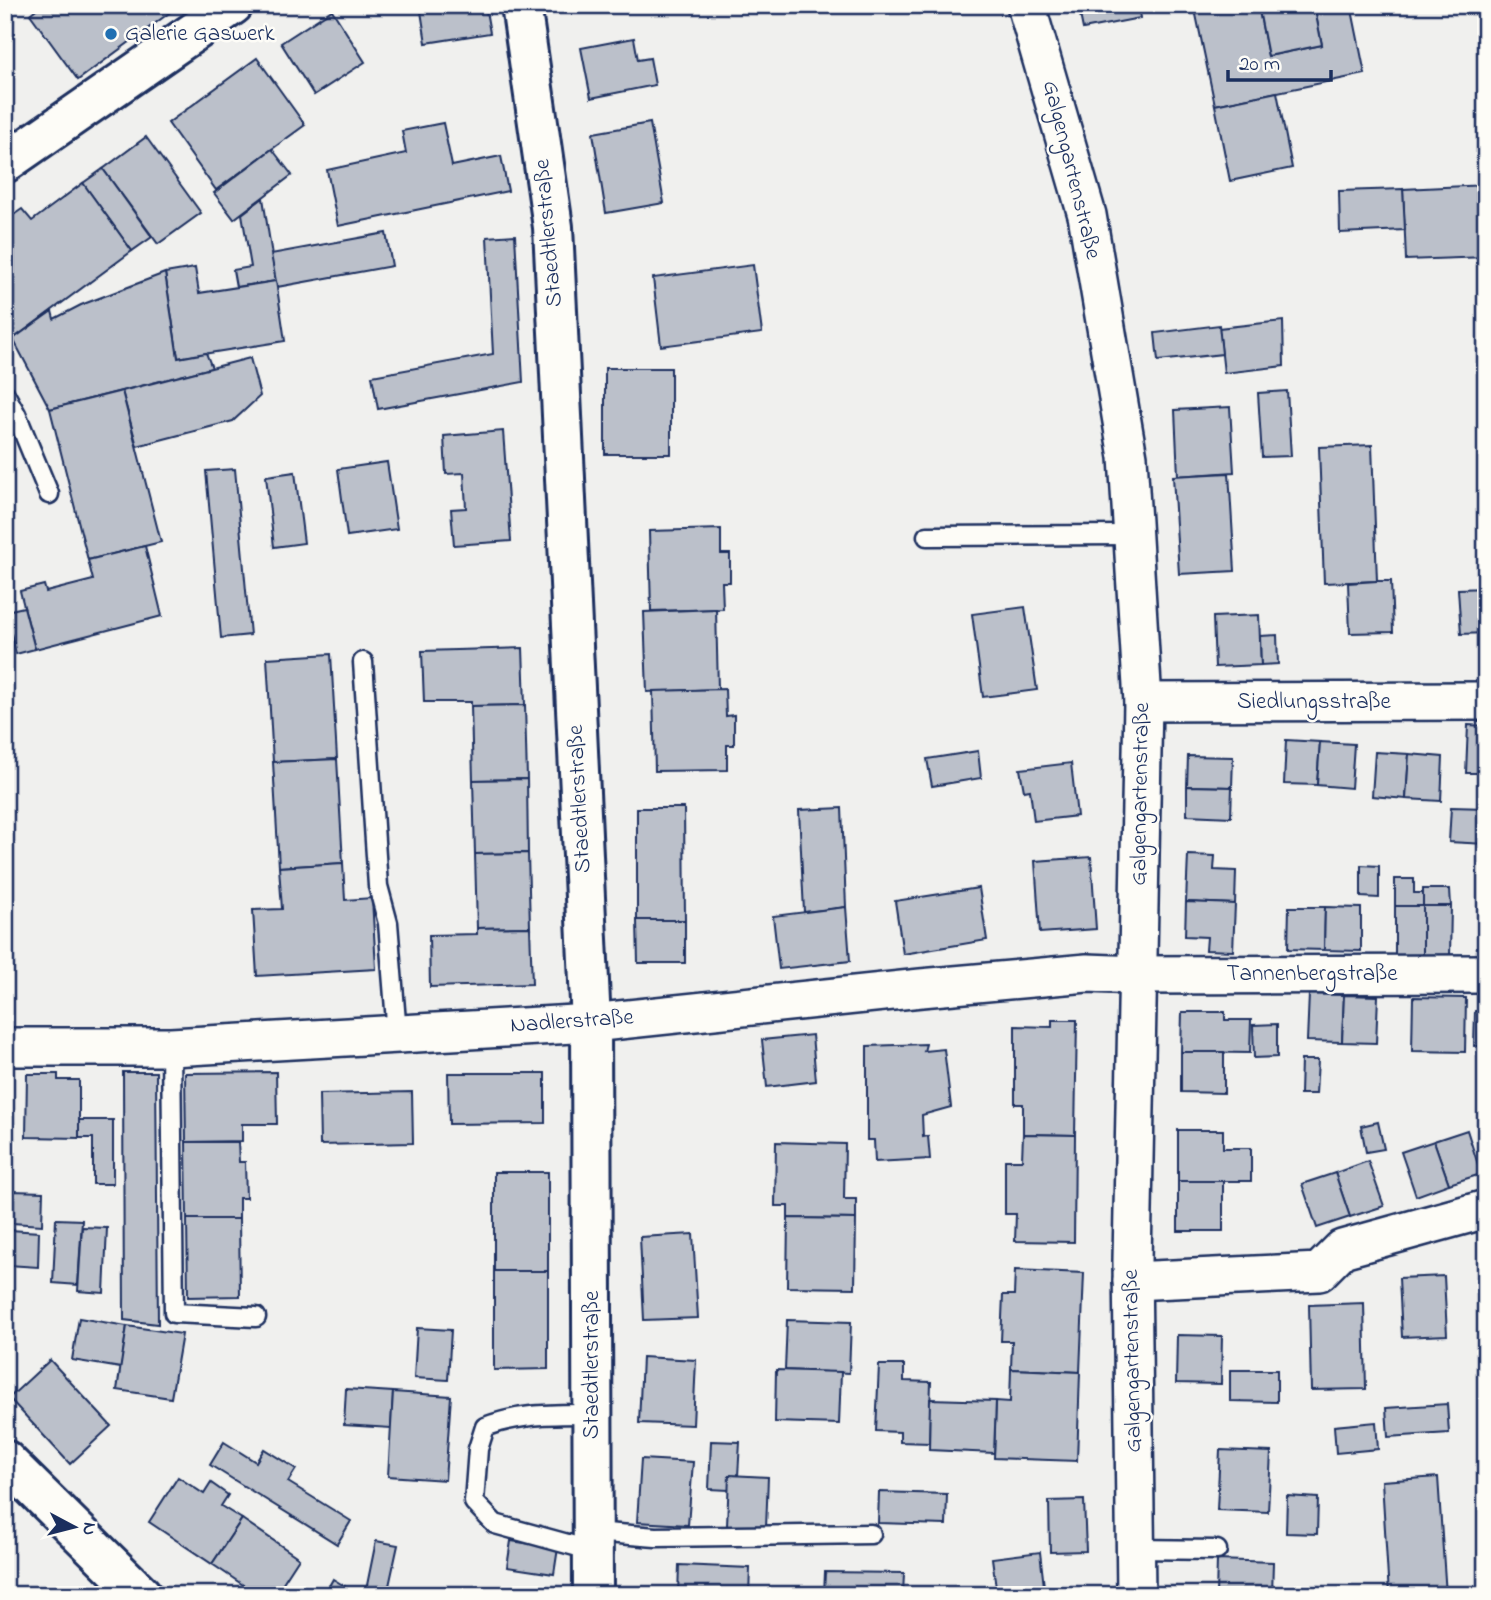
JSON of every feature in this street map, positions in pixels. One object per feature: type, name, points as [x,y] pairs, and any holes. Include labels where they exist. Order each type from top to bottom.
[{"type":"main road","points":[[5,163],[233,5]]},
{"type":"main road","name":"Staedtlerstraße","points":[[521,5],[552,227],[591,1023],[593,1595]]},
{"type":"main road","points":[[5,1460],[142,1595]]},
{"type":"street","name":"Galgengartenstraße","points":[[1026,5],[1087,215],[1128,457],[1143,702],[1132,1281],[1136,1595]]},
{"type":"street","name":"Siedlungsstraße","points":[[1143,702],[1486,701]]},
{"type":"street","name":"Nadlerstraße","points":[[5,1047],[170,1047],[591,1023],[1087,973],[1138,975]]},
{"type":"street","name":"Tannenbergstraße","points":[[1138,975],[1486,974]]},
{"type":"street","points":[[1132,1281],[1320,1272],[1342,1249],[1486,1209]]},
{"type":"lane","points":[[5,394],[16,414],[48,494]]},
{"type":"lane","points":[[927,537],[1133,535]]},
{"type":"lane","points":[[363,662],[378,886],[388,923],[397,1034]]},
{"type":"lane","points":[[170,1047],[174,1313],[256,1317]]},
{"type":"lane","points":[[593,1414],[541,1414],[503,1420],[485,1427],[478,1449],[474,1502],[495,1524],[593,1542],[656,1537],[871,1534]]},
{"type":"lane","points":[[1135,1549],[1217,1550]]},
{"type":"building","points":[[41,5],[180,5],[78,80],[30,14]]},
{"type":"building","points":[[420,5],[485,5],[490,33],[426,43]]},
{"type":"building","points":[[1078,5],[1138,5],[1140,18],[1083,29]]},
{"type":"building","points":[[1194,5],[1258,5],[1268,56],[1322,45],[1314,5],[1351,5],[1365,74],[1215,105]]},
{"type":"building","points":[[1258,5],[1314,5],[1322,45],[1268,56]]},
{"type":"building","points":[[332,10],[365,62],[314,95],[281,43]]},
{"type":"building","points":[[634,38],[638,60],[650,58],[655,85],[591,98],[581,48]]},
{"type":"building","points":[[257,58],[305,125],[216,190],[168,123]]},
{"type":"building","points":[[1277,92],[1292,168],[1230,181],[1215,105]]},
{"type":"building","points":[[443,123],[452,166],[501,156],[508,191],[338,226],[327,170],[406,153],[402,131]]},
{"type":"building","points":[[650,123],[664,203],[606,213],[593,133]]},
{"type":"building","points":[[146,137],[201,213],[158,244],[103,169]]},
{"type":"building","points":[[272,149],[292,175],[234,219],[214,193]]},
{"type":"building","points":[[103,169],[152,237],[132,251],[83,183]]},
{"type":"building","points":[[83,183],[132,251],[13,339],[5,329],[5,221],[22,209],[32,221]]},
{"type":"building","points":[[1486,185],[1486,257],[1406,260],[1403,189]]},
{"type":"building","points":[[1403,189],[1405,230],[1340,233],[1339,191]]},
{"type":"building","points":[[263,198],[276,281],[236,287],[233,270],[251,267],[242,214]]},
{"type":"building","points":[[386,233],[392,266],[277,287],[271,254]]},
{"type":"building","points":[[515,235],[523,382],[378,409],[372,376],[493,354],[487,237]]},
{"type":"building","points":[[753,265],[762,333],[661,346],[653,278]]},
{"type":"building","points":[[195,268],[199,293],[276,281],[285,341],[178,358],[165,273]]},
{"type":"building","points":[[165,273],[178,358],[206,353],[212,368],[50,409],[13,339],[52,311],[54,319],[81,305]]},
{"type":"building","points":[[1283,321],[1284,366],[1224,373],[1219,328]]},
{"type":"building","points":[[1219,325],[1222,354],[1158,361],[1155,333]]},
{"type":"building","points":[[250,358],[260,396],[233,421],[137,446],[122,391]]},
{"type":"building","points":[[605,368],[671,368],[671,454],[605,454]]},
{"type":"building","points":[[122,391],[161,542],[88,560],[50,409]]},
{"type":"building","points":[[1287,391],[1291,456],[1262,457],[1258,393]]},
{"type":"building","points":[[1230,407],[1234,472],[1178,476],[1175,410]]},
{"type":"building","points":[[503,431],[511,541],[454,545],[451,509],[466,508],[464,473],[446,474],[444,436]]},
{"type":"building","points":[[1372,445],[1377,581],[1324,583],[1319,447]]},
{"type":"building","points":[[387,462],[397,529],[347,536],[338,469]]},
{"type":"building","points":[[235,469],[250,635],[221,638],[206,471]]},
{"type":"building","points":[[295,472],[304,543],[274,547],[266,476]]},
{"type":"building","points":[[1229,473],[1235,571],[1179,574],[1173,476]]},
{"type":"building","points":[[721,529],[721,554],[730,554],[730,582],[722,582],[723,609],[651,611],[649,531]]},
{"type":"building","points":[[145,546],[162,616],[35,649],[20,591],[44,585],[46,592],[93,580],[88,560]]},
{"type":"building","points":[[1391,581],[1393,632],[1350,633],[1348,583]]},
{"type":"building","points":[[1486,588],[1486,633],[1461,634],[1458,589]]},
{"type":"building","points":[[24,607],[35,649],[16,654],[6,611]]},
{"type":"building","points":[[1025,607],[1037,690],[983,697],[972,614]]},
{"type":"building","points":[[716,609],[718,689],[647,692],[644,612]]},
{"type":"building","points":[[1259,615],[1261,665],[1215,667],[1213,617]]},
{"type":"building","points":[[1277,635],[1278,664],[1261,665],[1260,636]]},
{"type":"building","points":[[523,648],[525,705],[471,706],[471,702],[424,702],[422,651]]},
{"type":"building","points":[[331,654],[337,759],[273,762],[267,658]]},
{"type":"building","points":[[725,689],[726,716],[734,715],[734,745],[727,745],[727,770],[655,771],[653,691]]},
{"type":"building","points":[[525,705],[527,779],[473,780],[471,706]]},
{"type":"building","points":[[1468,725],[1486,726],[1486,773],[1466,773]]},
{"type":"building","points":[[1286,740],[1320,742],[1317,785],[1284,784]]},
{"type":"building","points":[[1320,742],[1354,744],[1351,788],[1317,785]]},
{"type":"building","points":[[978,751],[981,778],[932,786],[927,759]]},
{"type":"building","points":[[1375,752],[1409,754],[1406,799],[1372,796]]},
{"type":"building","points":[[1409,754],[1443,757],[1441,801],[1406,799]]},
{"type":"building","points":[[1188,756],[1233,757],[1232,787],[1187,786]]},
{"type":"building","points":[[337,759],[343,863],[279,867],[273,762]]},
{"type":"building","points":[[1071,763],[1077,816],[1034,821],[1030,790],[1024,791],[1020,769]]},
{"type":"building","points":[[527,779],[528,853],[475,854],[473,780]]},
{"type":"building","points":[[1187,786],[1232,787],[1231,817],[1187,815]]},
{"type":"building","points":[[1451,807],[1486,808],[1486,844],[1449,842]]},
{"type":"building","points":[[637,808],[684,808],[685,920],[637,920]]},
{"type":"building","points":[[842,808],[846,907],[804,912],[799,810]]},
{"type":"building","points":[[528,853],[530,927],[477,928],[475,854]]},
{"type":"building","points":[[1188,855],[1215,856],[1214,870],[1236,871],[1235,904],[1186,902]]},
{"type":"building","points":[[1091,857],[1096,929],[1040,933],[1035,861]]},
{"type":"building","points":[[343,863],[345,900],[372,898],[376,969],[257,976],[253,910],[282,909],[279,867]]},
{"type":"building","points":[[1361,865],[1379,866],[1379,898],[1361,897]]},
{"type":"building","points":[[1395,879],[1414,879],[1414,893],[1423,893],[1423,906],[1395,906]]},
{"type":"building","points":[[979,888],[987,940],[903,954],[895,901]]},
{"type":"building","points":[[1423,889],[1450,889],[1451,906],[1423,906]]},
{"type":"building","points":[[1186,902],[1235,904],[1233,951],[1206,950],[1207,937],[1185,936]]},
{"type":"building","points":[[1395,906],[1423,906],[1423,957],[1395,957]]},
{"type":"building","points":[[1423,906],[1451,906],[1450,957],[1423,957]]},
{"type":"building","points":[[846,907],[850,961],[779,969],[773,916]]},
{"type":"building","points":[[1289,907],[1325,907],[1324,950],[1288,949]]},
{"type":"building","points":[[1325,907],[1361,908],[1361,951],[1324,950]]},
{"type":"building","points":[[1483,909],[1486,909],[1486,953],[1482,953]]},
{"type":"building","points":[[637,920],[685,920],[685,963],[638,963]]},
{"type":"building","points":[[530,927],[532,984],[430,987],[429,935],[477,934],[477,928]]},
{"type":"building","points":[[1309,994],[1344,995],[1342,1042],[1307,1041]]},
{"type":"building","points":[[1344,995],[1378,996],[1376,1043],[1342,1042]]},
{"type":"building","points":[[1413,997],[1466,998],[1465,1052],[1412,1051]]},
{"type":"building","points":[[1475,1011],[1486,1011],[1486,1046],[1474,1046]]},
{"type":"building","points":[[1182,1012],[1225,1012],[1225,1020],[1251,1020],[1250,1053],[1181,1052]]},
{"type":"building","points":[[1052,1020],[1077,1020],[1075,1135],[1023,1134],[1023,1104],[1015,1104],[1015,1026],[1052,1027]]},
{"type":"building","points":[[1277,1024],[1277,1057],[1254,1058],[1253,1025]]},
{"type":"building","points":[[812,1035],[816,1081],[767,1087],[762,1040]]},
{"type":"building","points":[[926,1044],[924,1051],[944,1049],[951,1107],[922,1115],[923,1137],[928,1136],[930,1159],[875,1162],[874,1140],[867,1140],[867,1046]]},
{"type":"building","points":[[1181,1052],[1224,1052],[1224,1093],[1181,1092]]},
{"type":"building","points":[[1301,1060],[1318,1060],[1316,1094],[1300,1094]]},
{"type":"building","points":[[123,1072],[156,1072],[158,1324],[124,1320]]},
{"type":"building","points":[[276,1072],[277,1124],[242,1124],[242,1141],[186,1142],[185,1073]]},
{"type":"building","points":[[448,1073],[545,1073],[545,1123],[449,1124]]},
{"type":"building","points":[[27,1074],[58,1074],[58,1080],[79,1080],[79,1138],[26,1137]]},
{"type":"building","points":[[412,1092],[413,1143],[320,1145],[319,1094]]},
{"type":"building","points":[[79,1120],[113,1120],[113,1184],[93,1184],[93,1138],[79,1138]]},
{"type":"building","points":[[1378,1122],[1384,1149],[1366,1152],[1361,1126]]},
{"type":"building","points":[[1178,1130],[1223,1130],[1223,1148],[1251,1148],[1251,1181],[1178,1181]]},
{"type":"building","points":[[1467,1130],[1481,1174],[1449,1184],[1434,1141]]},
{"type":"building","points":[[1023,1134],[1075,1135],[1074,1242],[1015,1241],[1016,1214],[1005,1214],[1005,1160],[1022,1160]]},
{"type":"building","points":[[1434,1141],[1449,1184],[1416,1196],[1401,1152]]},
{"type":"building","points":[[186,1142],[238,1142],[239,1162],[245,1162],[246,1198],[239,1198],[239,1219],[187,1219]]},
{"type":"building","points":[[776,1142],[845,1144],[844,1199],[856,1199],[856,1219],[788,1218],[788,1206],[775,1206]]},
{"type":"building","points":[[1368,1161],[1384,1206],[1350,1217],[1335,1173]]},
{"type":"building","points":[[494,1172],[548,1172],[548,1271],[494,1271]]},
{"type":"building","points":[[1335,1173],[1350,1217],[1317,1228],[1302,1184]]},
{"type":"building","points":[[1178,1181],[1223,1181],[1223,1231],[1178,1231]]},
{"type":"building","points":[[13,1191],[43,1192],[42,1225],[12,1223]]},
{"type":"building","points":[[788,1218],[856,1219],[855,1288],[787,1287]]},
{"type":"building","points":[[56,1219],[82,1220],[78,1285],[53,1283]]},
{"type":"building","points":[[187,1219],[239,1219],[240,1296],[188,1297]]},
{"type":"building","points":[[82,1227],[107,1228],[104,1293],[78,1291]]},
{"type":"building","points":[[10,1230],[39,1232],[38,1267],[8,1265]]},
{"type":"building","points":[[693,1234],[698,1318],[644,1320],[640,1237]]},
{"type":"building","points":[[1015,1270],[1084,1273],[1080,1372],[1011,1369],[1012,1341],[1001,1341],[1003,1295],[1014,1295]]},
{"type":"building","points":[[494,1271],[548,1271],[548,1369],[494,1370]]},
{"type":"building","points":[[1444,1276],[1447,1335],[1402,1337],[1399,1278]]},
{"type":"building","points":[[1364,1303],[1366,1389],[1311,1390],[1309,1305]]},
{"type":"building","points":[[79,1318],[127,1326],[121,1368],[72,1360]]},
{"type":"building","points":[[787,1320],[851,1322],[849,1373],[785,1370]]},
{"type":"building","points":[[127,1326],[182,1334],[171,1398],[117,1390]]},
{"type":"building","points":[[417,1328],[451,1330],[448,1380],[414,1378]]},
{"type":"building","points":[[1177,1335],[1222,1336],[1221,1384],[1176,1383]]},
{"type":"building","points":[[642,1357],[696,1360],[693,1425],[639,1423]]},
{"type":"building","points":[[50,1360],[111,1426],[70,1464],[9,1398]]},
{"type":"building","points":[[879,1365],[904,1365],[904,1381],[931,1382],[929,1443],[900,1442],[900,1432],[876,1431]]},
{"type":"building","points":[[1011,1369],[1080,1372],[1077,1461],[994,1458],[996,1401],[1010,1402]]},
{"type":"building","points":[[776,1370],[841,1372],[839,1424],[775,1422]]},
{"type":"building","points":[[1230,1370],[1277,1370],[1277,1402],[1230,1401]]},
{"type":"building","points":[[346,1389],[393,1392],[391,1428],[344,1425]]},
{"type":"building","points":[[393,1392],[451,1396],[445,1480],[388,1476]]},
{"type":"building","points":[[930,1399],[996,1401],[994,1453],[929,1450]]},
{"type":"building","points":[[1447,1404],[1449,1433],[1388,1437],[1386,1408]]},
{"type":"building","points":[[1376,1422],[1378,1449],[1336,1453],[1334,1426]]},
{"type":"building","points":[[711,1441],[740,1442],[738,1476],[729,1475],[729,1490],[709,1489]]},
{"type":"building","points":[[224,1442],[256,1462],[264,1449],[296,1469],[288,1482],[351,1521],[337,1544],[210,1465]]},
{"type":"building","points":[[1220,1450],[1271,1452],[1268,1512],[1217,1510]]},
{"type":"building","points":[[641,1459],[693,1462],[688,1525],[637,1522]]},
{"type":"building","points":[[729,1475],[768,1477],[766,1528],[727,1526]]},
{"type":"building","points":[[178,1477],[204,1494],[211,1483],[228,1495],[221,1506],[242,1519],[212,1564],[149,1522]]},
{"type":"building","points":[[1438,1477],[1446,1595],[1389,1595],[1382,1481]]},
{"type":"building","points":[[879,1492],[947,1494],[946,1525],[878,1523]]},
{"type":"building","points":[[1287,1496],[1318,1498],[1317,1534],[1286,1533]]},
{"type":"building","points":[[1084,1500],[1086,1551],[1050,1552],[1049,1501]]},
{"type":"building","points":[[242,1519],[299,1558],[275,1595],[258,1595],[212,1564]]},
{"type":"building","points":[[376,1541],[398,1545],[387,1595],[365,1595]]},
{"type":"building","points":[[511,1541],[558,1548],[554,1574],[507,1567]]},
{"type":"building","points":[[1040,1552],[1045,1595],[997,1595],[992,1558]]},
{"type":"building","points":[[1217,1560],[1273,1562],[1272,1595],[1216,1595]]},
{"type":"building","points":[[679,1565],[750,1568],[749,1595],[678,1595]]},
{"type":"building","points":[[825,1572],[904,1573],[903,1595],[824,1595]]},
{"type":"building","points":[[333,1579],[359,1595],[324,1595]]},
{"type":"place","name":"Galerie Gaswerk","points":[[111,34]]}]
